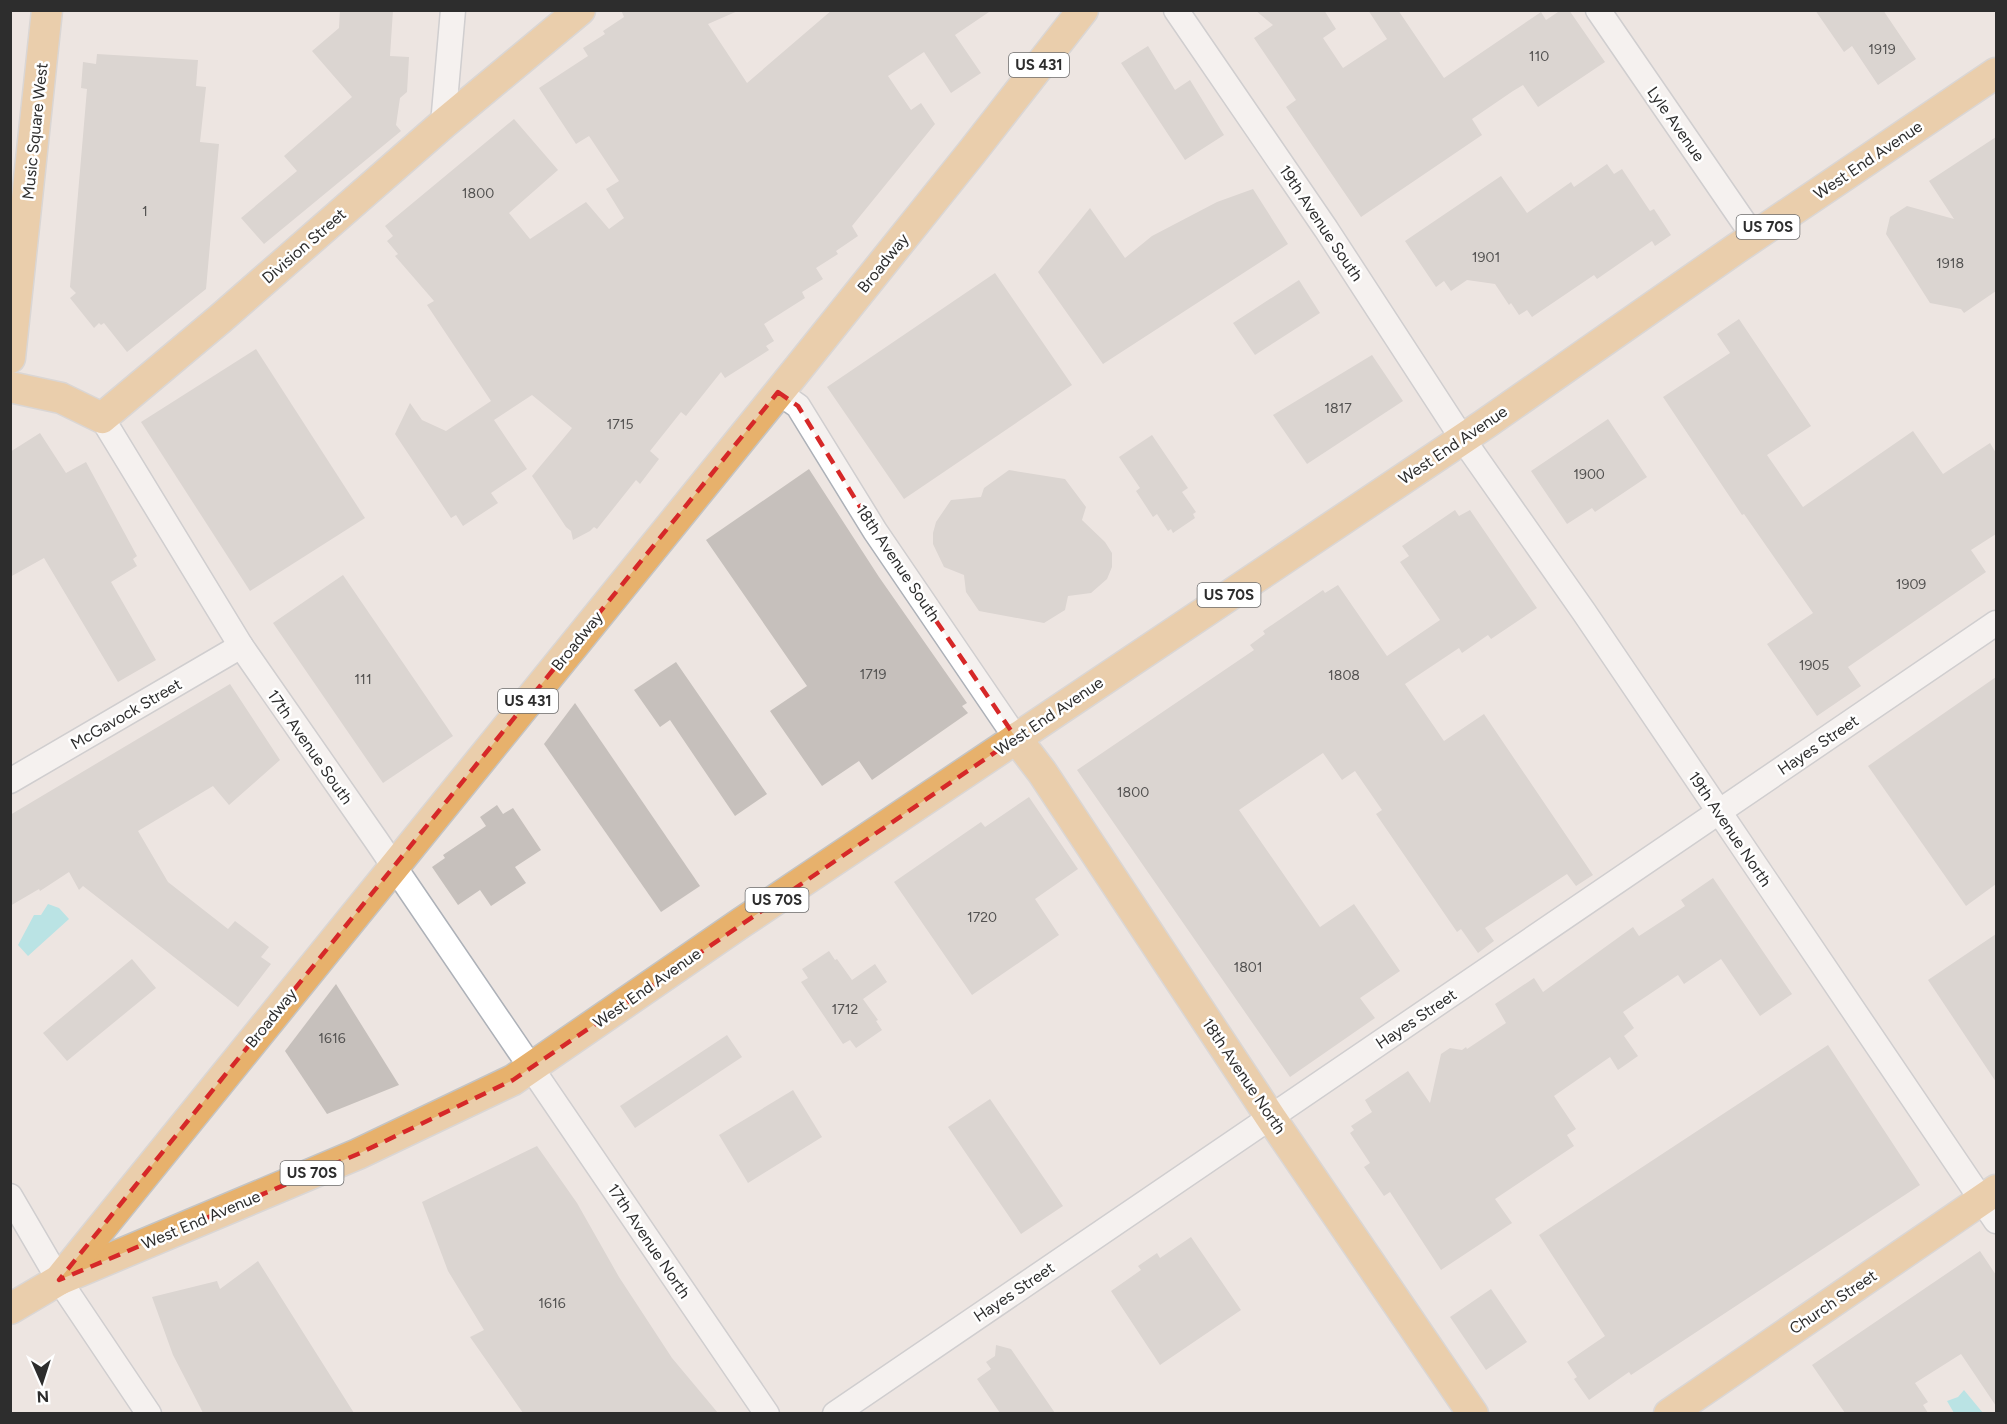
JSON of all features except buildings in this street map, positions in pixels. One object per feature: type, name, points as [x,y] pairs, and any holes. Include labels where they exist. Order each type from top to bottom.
[{"type":"main road","name":"Music Square West","points":[[10,358],[47,10]]},
{"type":"main road","name":"Division Street","points":[[102,418],[443,124],[580,10]]},
{"type":"main road","name":"Broadway","points":[[10,1309],[59,1280],[972,152],[1083,10]]},
{"type":"main road","name":"West End Avenue","points":[[59,1280],[377,1145],[513,1080],[741,923],[1462,438],[1996,73]]},
{"type":"main road","points":[[10,387],[61,398],[102,418]]},
{"type":"main road","name":"18th Avenue North","points":[[1016,738],[1042,772],[1271,1118],[1473,1413]]},
{"type":"main road","name":"Church Street","points":[[1669,1413],[1992,1204]]},
{"type":"street","points":[[443,124],[453,10]]},
{"type":"street","name":"19th Avenue South","points":[[1176,10],[1326,229],[1462,438]]},
{"type":"street","name":"Lyle Avenue","points":[[1598,10],[1754,237]]},
{"type":"street","name":"18th Avenue South","points":[[778,392],[798,406],[875,531],[1016,738]]},
{"type":"street","name":"17th Avenue South","points":[[102,418],[241,646],[531,1068]]},
{"type":"street","name":"19th Avenue North","points":[[1462,438],[1584,612],[1719,813],[1992,1204]]},
{"type":"street","name":"Hayes Street","points":[[835,1413],[1996,623]]},
{"type":"street","name":"McGavock Street","points":[[10,781],[241,646]]},
{"type":"street","name":"17th Avenue North","points":[[531,1068],[767,1413]]},
{"type":"street","points":[[10,1196],[59,1280],[149,1413]]},
{"type":"highlighted area","points":[[778,392],[798,406],[875,531],[1016,738],[513,1080],[358,1154],[59,1280],[575,644]]},
{"type":"water","points":[[48,904],[59,908],[69,919],[28,956],[18,945],[34,915],[41,915]]},
{"type":"water","points":[[1964,1390],[1983,1413],[1954,1413],[1947,1401],[1958,1397]]}]
